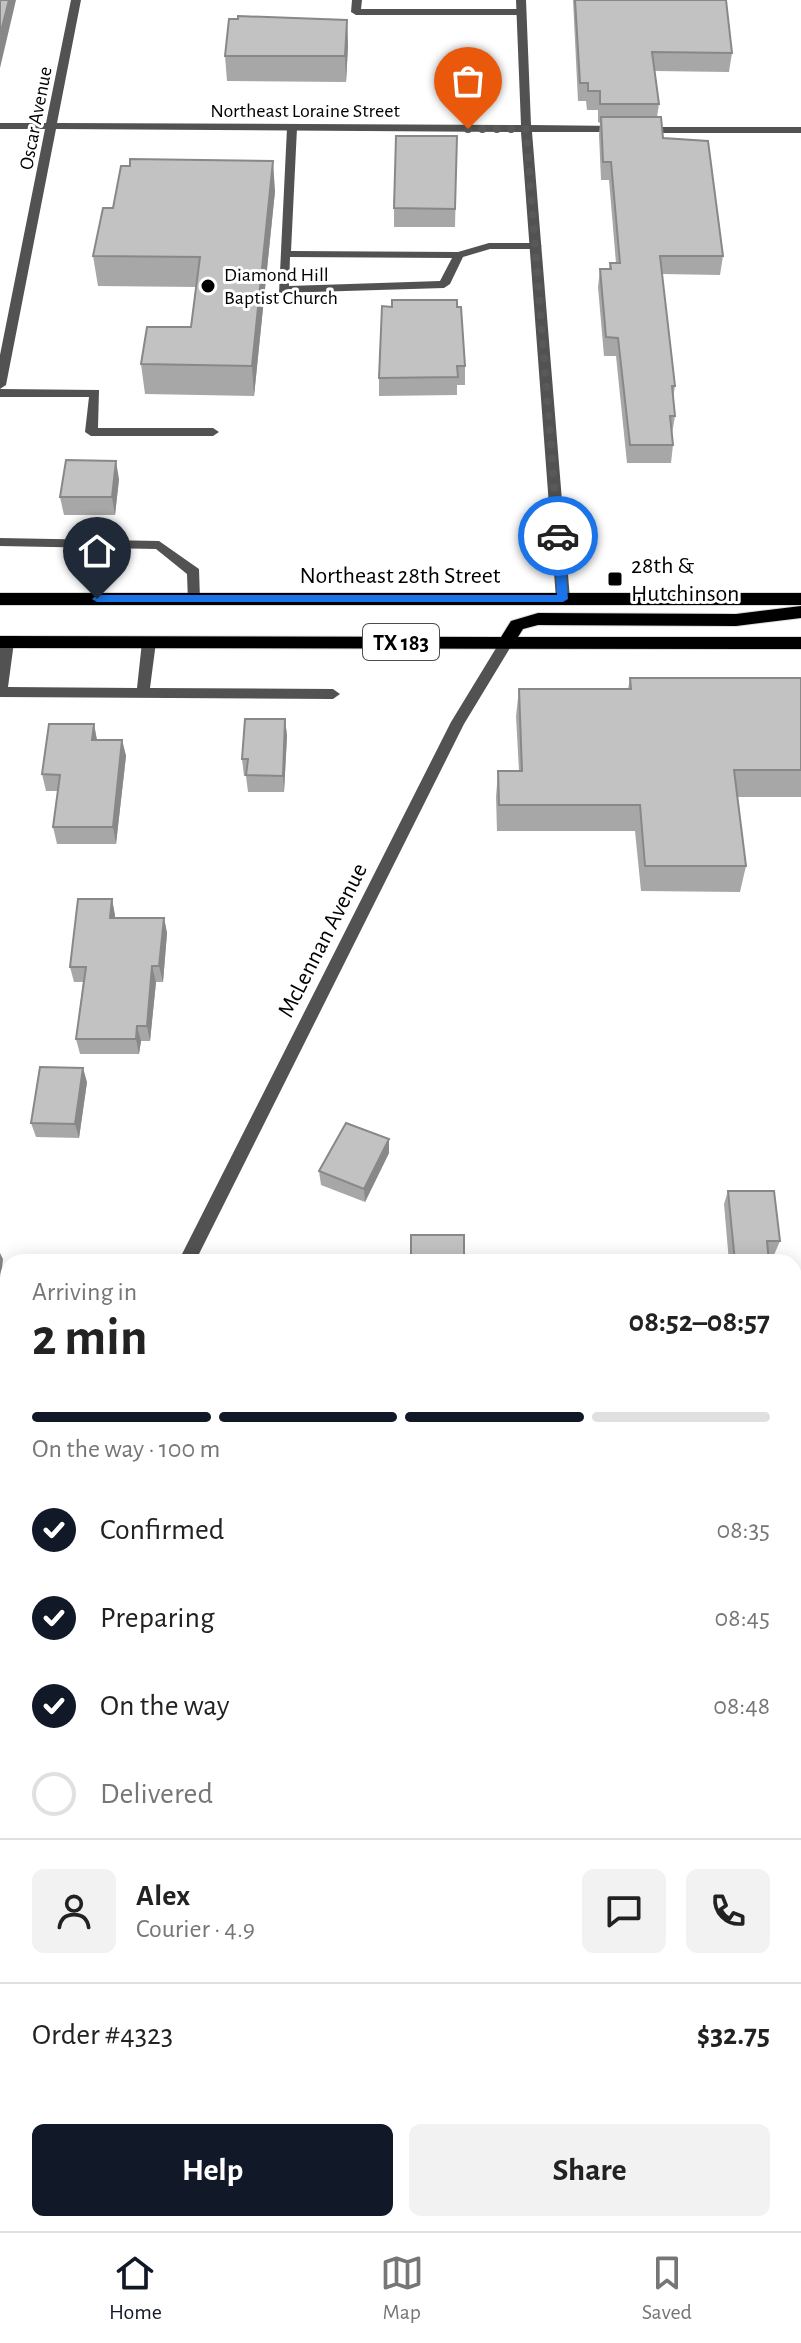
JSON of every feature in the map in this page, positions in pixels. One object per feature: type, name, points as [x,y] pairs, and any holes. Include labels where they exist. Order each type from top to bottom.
[{"type":"main road","name":"Northeast 28th Street","points":[[0,599],[801,599]]},
{"type":"main road","points":[[506,643],[517,625],[538,619],[736,620],[801,612]]},
{"type":"main road","name":"TX 183","points":[[4,642],[801,643]]},
{"type":"street","name":"Oscar Avenue","points":[[0,385],[76,0]]},
{"type":"street","points":[[357,0],[356,12],[521,6],[526,129],[563,599]]},
{"type":"street","name":"Northeast Loraine Street","points":[[0,126],[801,130]]},
{"type":"street","points":[[292,128],[283,290],[444,284],[459,255]]},
{"type":"street","points":[[285,254],[459,255],[489,246],[536,246]]},
{"type":"street","points":[[0,393],[95,393],[91,432],[213,432]]},
{"type":"street","points":[[0,542],[159,545],[194,572],[193,599]]},
{"type":"street","points":[[4,642],[0,692],[333,694]]},
{"type":"street","points":[[143,693],[149,642]]},
{"type":"street","name":"McLennan Avenue","points":[[190,1254],[458,722],[506,643]]},
{"type":"building","points":[[0,0],[9,0],[0,35]]},
{"type":"building","points":[[575,0],[726,0],[732,53],[652,52],[659,104],[600,104],[600,91],[588,91],[588,83],[580,83]]},
{"type":"building","points":[[238,16],[347,20],[345,56],[225,56],[229,19],[238,19]]},
{"type":"building","points":[[601,117],[661,117],[663,138],[708,141],[723,256],[660,256],[675,386],[672,386],[675,416],[670,416],[673,445],[630,445],[618,338],[606,337],[600,269],[611,269],[610,263],[620,263],[611,162],[603,162]]},
{"type":"building","points":[[396,136],[457,136],[455,209],[394,208]]},
{"type":"building","name":"Diamond Hill Baptist Church","points":[[130,159],[273,161],[252,366],[141,364],[147,327],[191,327],[200,257],[93,256],[103,208],[113,208],[121,166],[130,166]]},
{"type":"building","points":[[392,300],[457,300],[457,307],[461,307],[465,366],[457,366],[458,377],[379,378],[382,306],[392,307]]},
{"type":"building","points":[[66,460],[116,461],[112,497],[60,497]]},
{"type":"building","points":[[630,678],[801,678],[801,770],[734,770],[746,866],[645,866],[640,805],[499,805],[498,771],[522,771],[519,689],[631,689]]},
{"type":"building","points":[[245,719],[285,719],[283,776],[246,775],[248,759],[242,759]]},
{"type":"building","points":[[49,724],[94,724],[92,740],[122,740],[113,827],[53,827],[60,775],[42,774]]},
{"type":"building","points":[[78,899],[112,899],[110,918],[164,918],[159,966],[152,966],[147,1026],[137,1026],[136,1039],[76,1039],[86,967],[70,967]]},
{"type":"building","points":[[40,1067],[83,1068],[75,1124],[31,1123]]},
{"type":"building","points":[[346,1123],[389,1139],[364,1189],[319,1171]]},
{"type":"building","points":[[728,1191],[774,1191],[780,1241],[767,1241],[768,1254],[734,1254]]},
{"type":"building","points":[[411,1235],[464,1235],[464,1254],[411,1254]]},
{"type":"way so far","points":[[468,129],[526,129],[558,536]]},
{"type":"place","name":"Diamond Hill Baptist Church","points":[[208,286]]},
{"type":"place","name":"28th & Hutchinson","points":[[615,579]]},
{"type":"route","points":[[97,599],[563,599],[558,536]]}]
